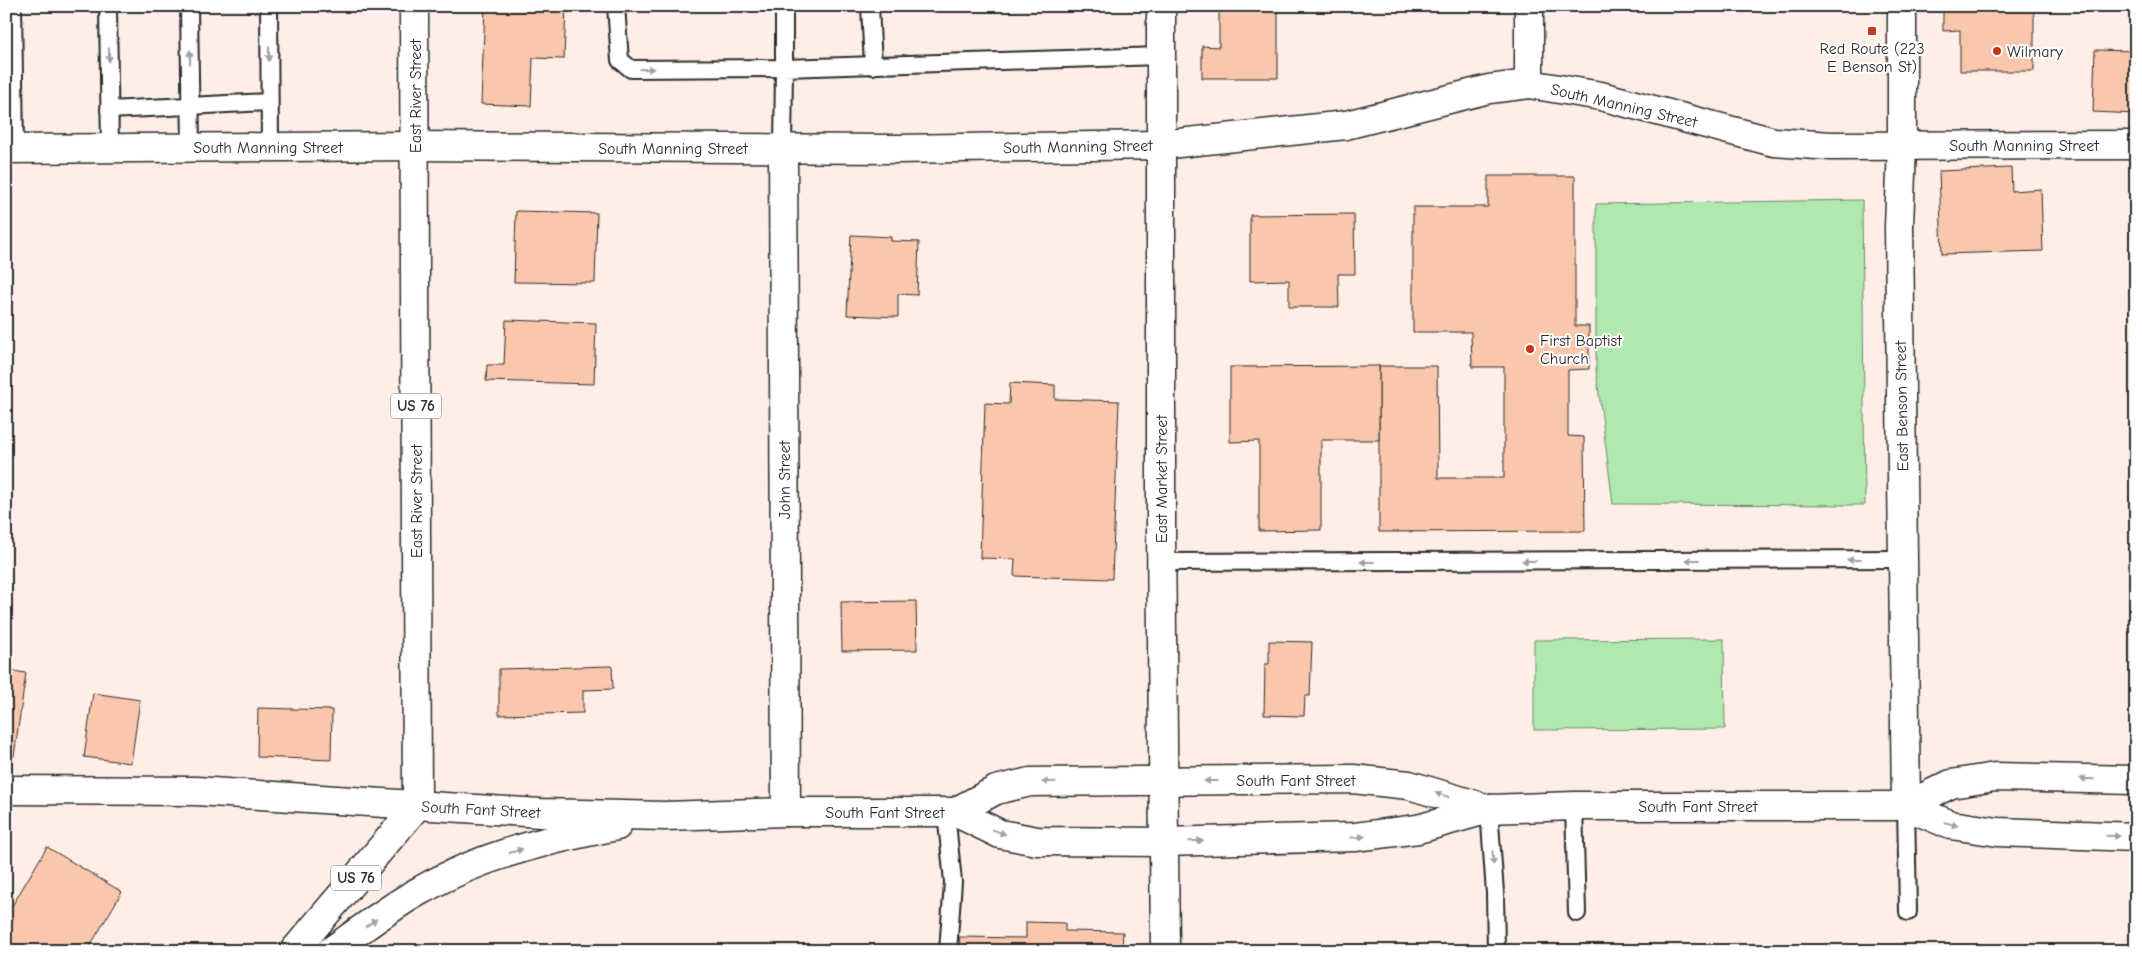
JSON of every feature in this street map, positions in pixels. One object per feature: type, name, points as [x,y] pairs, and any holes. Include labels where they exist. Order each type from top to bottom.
[{"type":"street","name":"East River Street","points":[[414,6],[417,806]]},
{"type":"street","name":"East Market Street","points":[[1161,6],[1161,562],[1163,842],[1166,951]]},
{"type":"street","points":[[1529,6],[1529,84]]},
{"type":"street","name":"East Benson Street","points":[[1902,6],[1902,146],[1899,227],[1906,806]]},
{"type":"street","name":"South Manning Street","points":[[10,149],[415,146],[783,148],[1160,145],[1346,125],[1489,89],[1529,84],[1601,96],[1774,142],[1831,146],[2136,145]]},
{"type":"street","name":"John Street","points":[[783,148],[786,812]]},
{"type":"street","name":"South Fant Street","points":[[1906,806],[1951,784],[1995,777],[2136,780]]},
{"type":"street","name":"South Fant Street","points":[[951,812],[996,790],[1030,782],[1353,779],[1409,785],[1489,809]]},
{"type":"street","name":"South Fant Street","points":[[6,790],[196,791],[317,797],[417,806],[540,813],[665,816],[786,812],[951,812],[1000,834],[1037,841],[1163,842],[1355,837],[1418,830],[1489,809],[1574,806],[1906,806],[1951,825],[1998,832],[2136,837]]},
{"type":"street","name":"US 76","points":[[294,951],[417,806]]},
{"type":"street","points":[[331,951],[422,889],[471,865],[581,833],[665,816]]},
{"type":"lane","points":[[10,149],[10,62],[13,6]]},
{"type":"lane","points":[[108,6],[110,149]]},
{"type":"lane","points":[[189,6],[191,148]]},
{"type":"lane","points":[[269,6],[270,147]]},
{"type":"lane","points":[[616,6],[620,60],[631,69],[873,66],[1161,56]]},
{"type":"lane","points":[[783,148],[784,6]]},
{"type":"lane","points":[[870,6],[873,66]]},
{"type":"lane","points":[[109,110],[269,102]]},
{"type":"lane","points":[[1161,562],[1903,560]]},
{"type":"lane","points":[[1574,806],[1577,913]]},
{"type":"lane","points":[[1906,806],[1908,912]]},
{"type":"lane","points":[[1489,809],[1495,893],[1496,951]]},
{"type":"lane","points":[[948,951],[953,882],[951,812]]},
{"type":"green space","points":[[1862,200],[1865,505],[1613,504],[1596,370],[1596,204]]},
{"type":"green space","points":[[1724,639],[1725,729],[1534,730],[1534,640]]},
{"type":"building","points":[[485,6],[566,6],[564,59],[533,58],[531,106],[481,104]]},
{"type":"building","points":[[1219,6],[1278,6],[1278,78],[1202,78],[1202,46],[1219,47]]},
{"type":"building","name":"Wilmary","points":[[1943,6],[2034,6],[2034,71],[1960,71],[1960,30],[1943,31]]},
{"type":"building","points":[[2095,50],[2136,51],[2136,114],[2093,112]]},
{"type":"building","points":[[2011,168],[2012,191],[2041,189],[2043,251],[1942,254],[1939,171]]},
{"type":"building","name":"First Baptist Church","points":[[1488,176],[1575,176],[1575,326],[1589,326],[1589,369],[1568,370],[1568,436],[1584,437],[1585,531],[1379,532],[1379,366],[1437,366],[1438,478],[1504,478],[1504,367],[1472,367],[1471,332],[1413,332],[1413,207],[1488,207]]},
{"type":"building","points":[[516,211],[597,213],[595,283],[514,282]]},
{"type":"building","points":[[1354,214],[1355,274],[1338,274],[1339,307],[1289,307],[1289,280],[1250,281],[1250,215]]},
{"type":"building","points":[[851,235],[891,237],[891,241],[919,242],[917,295],[898,294],[898,317],[847,315]]},
{"type":"building","points":[[506,320],[596,323],[594,384],[486,381],[487,365],[504,365]]},
{"type":"building","points":[[1379,366],[1379,440],[1321,440],[1321,530],[1259,531],[1259,441],[1230,442],[1230,367]]},
{"type":"building","points":[[1010,383],[1055,385],[1055,399],[1119,401],[1112,579],[1014,576],[1015,559],[980,558],[985,403],[1009,404]]},
{"type":"building","points":[[916,601],[917,650],[842,651],[841,602]]},
{"type":"building","points":[[1269,641],[1312,642],[1310,696],[1305,696],[1304,716],[1264,715],[1265,664],[1269,664]]},
{"type":"building","points":[[612,666],[613,689],[583,690],[583,713],[499,715],[499,669]]},
{"type":"building","points":[[6,670],[26,673],[14,756],[6,755]]},
{"type":"building","points":[[93,693],[140,700],[131,763],[84,757]]},
{"type":"building","points":[[258,708],[332,710],[331,760],[257,757]]},
{"type":"building","points":[[47,847],[122,892],[87,951],[6,951],[6,916]]},
{"type":"building","points":[[1026,922],[1065,923],[1065,931],[1123,932],[1122,951],[961,951],[959,937],[1026,938]]},
{"type":"place","name":"Red Route (223 E Benson St)","points":[[1872,31]]},
{"type":"place","name":"Wilmary","points":[[1997,51]]},
{"type":"place","name":"First Baptist Church","points":[[1530,349]]}]
